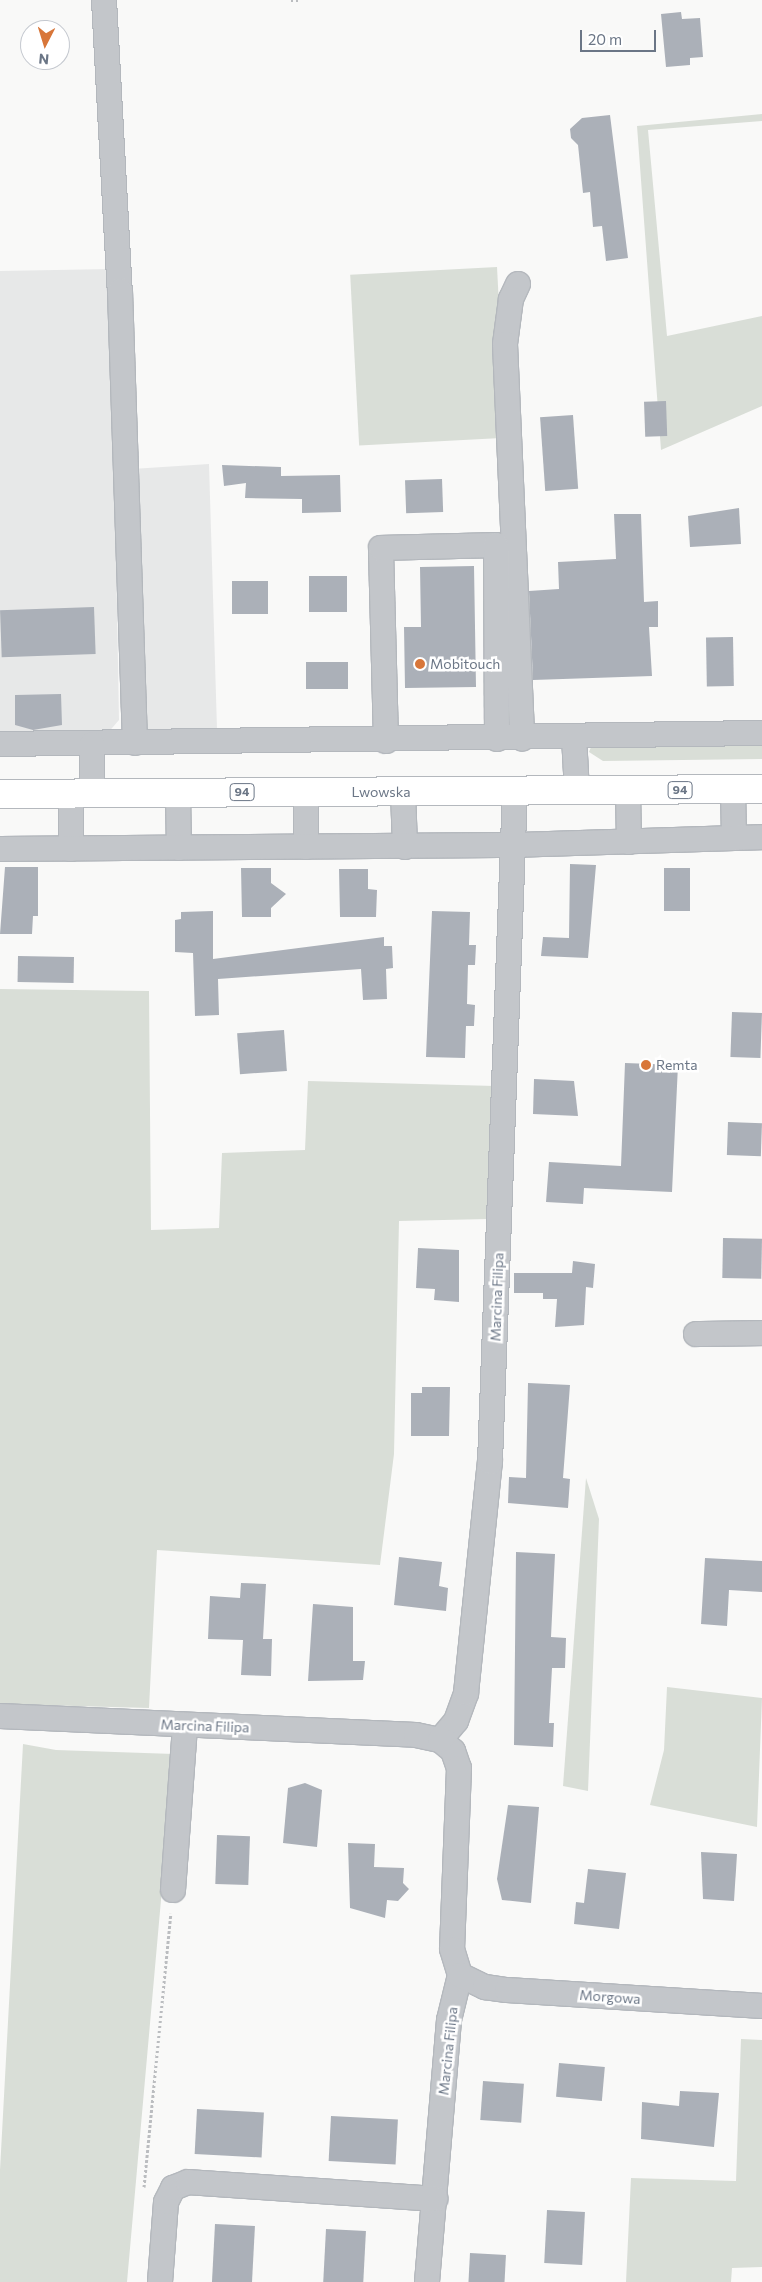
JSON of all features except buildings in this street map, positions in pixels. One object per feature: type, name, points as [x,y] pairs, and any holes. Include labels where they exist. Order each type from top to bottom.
[{"type":"main road","name":"Lwowska","points":[[0,794],[762,789]]},
{"type":"street","points":[[104,0],[120,291],[135,743]]},
{"type":"street","points":[[518,284],[511,298],[505,344],[522,739]]},
{"type":"street","points":[[386,741],[381,548],[496,545],[497,739]]},
{"type":"street","points":[[0,744],[386,741],[762,733]]},
{"type":"street","points":[[574,737],[577,791]]},
{"type":"street","points":[[71,849],[92,744]]},
{"type":"street","points":[[628,790],[629,842]]},
{"type":"street","points":[[733,790],[734,838]]},
{"type":"street","name":"Marcina Filipa","points":[[0,1716],[440,1740],[456,1721],[466,1692],[490,1462],[515,791]]},
{"type":"street","points":[[178,792],[179,848]]},
{"type":"street","points":[[306,792],[306,847]]},
{"type":"street","points":[[404,792],[405,847]]},
{"type":"street","points":[[0,849],[405,847],[762,837]]},
{"type":"street","points":[[696,1334],[762,1333]]},
{"type":"street","points":[[173,1890],[185,1725]]},
{"type":"street","points":[[440,1740],[453,1751],[459,1768],[452,1949],[460,1975]]},
{"type":"street","name":"Marcina Filipa","points":[[427,2282],[449,2020],[460,1975]]},
{"type":"street","name":"Morgowa","points":[[460,1975],[485,1988],[762,2006]]},
{"type":"street","points":[[160,2282],[166,2202],[172,2188],[188,2182],[435,2199]]},
{"type":"path","points":[[291,0],[300,0]]},
{"type":"path","points":[[143,2197],[173,1890]]},
{"type":"shaded area","points":[[762,114],[762,121],[648,130],[667,336],[762,316],[762,406],[661,450],[637,126]]},
{"type":"shaded area","points":[[497,267],[506,438],[359,445],[350,275]]},
{"type":"shaded area","points":[[111,269],[119,720],[106,735],[0,734],[0,271]]},
{"type":"shaded area","points":[[209,464],[217,729],[149,737],[140,723],[132,469]]},
{"type":"shaded area","points":[[762,742],[762,759],[603,761],[589,752],[591,747]]},
{"type":"shaded area","points":[[0,989],[149,991],[151,1230],[219,1228],[222,1153],[305,1150],[308,1081],[495,1086],[488,1219],[399,1221],[394,1454],[380,1565],[157,1550],[149,1708],[0,1704]]},
{"type":"shaded area","points":[[586,1478],[599,1519],[588,1791],[563,1786]]},
{"type":"shaded area","points":[[667,1687],[762,1698],[757,1827],[650,1805],[664,1750]]},
{"type":"shaded area","points":[[23,1744],[56,1750],[174,1754],[127,2282],[0,2282],[0,2170]]},
{"type":"shaded area","points":[[741,2039],[762,2040],[762,2267],[732,2268],[731,2282],[626,2282],[631,2178],[736,2181]]},
{"type":"place","name":"Mobitouch","points":[[420,664]]},
{"type":"place","name":"Remta","points":[[646,1065]]}]
